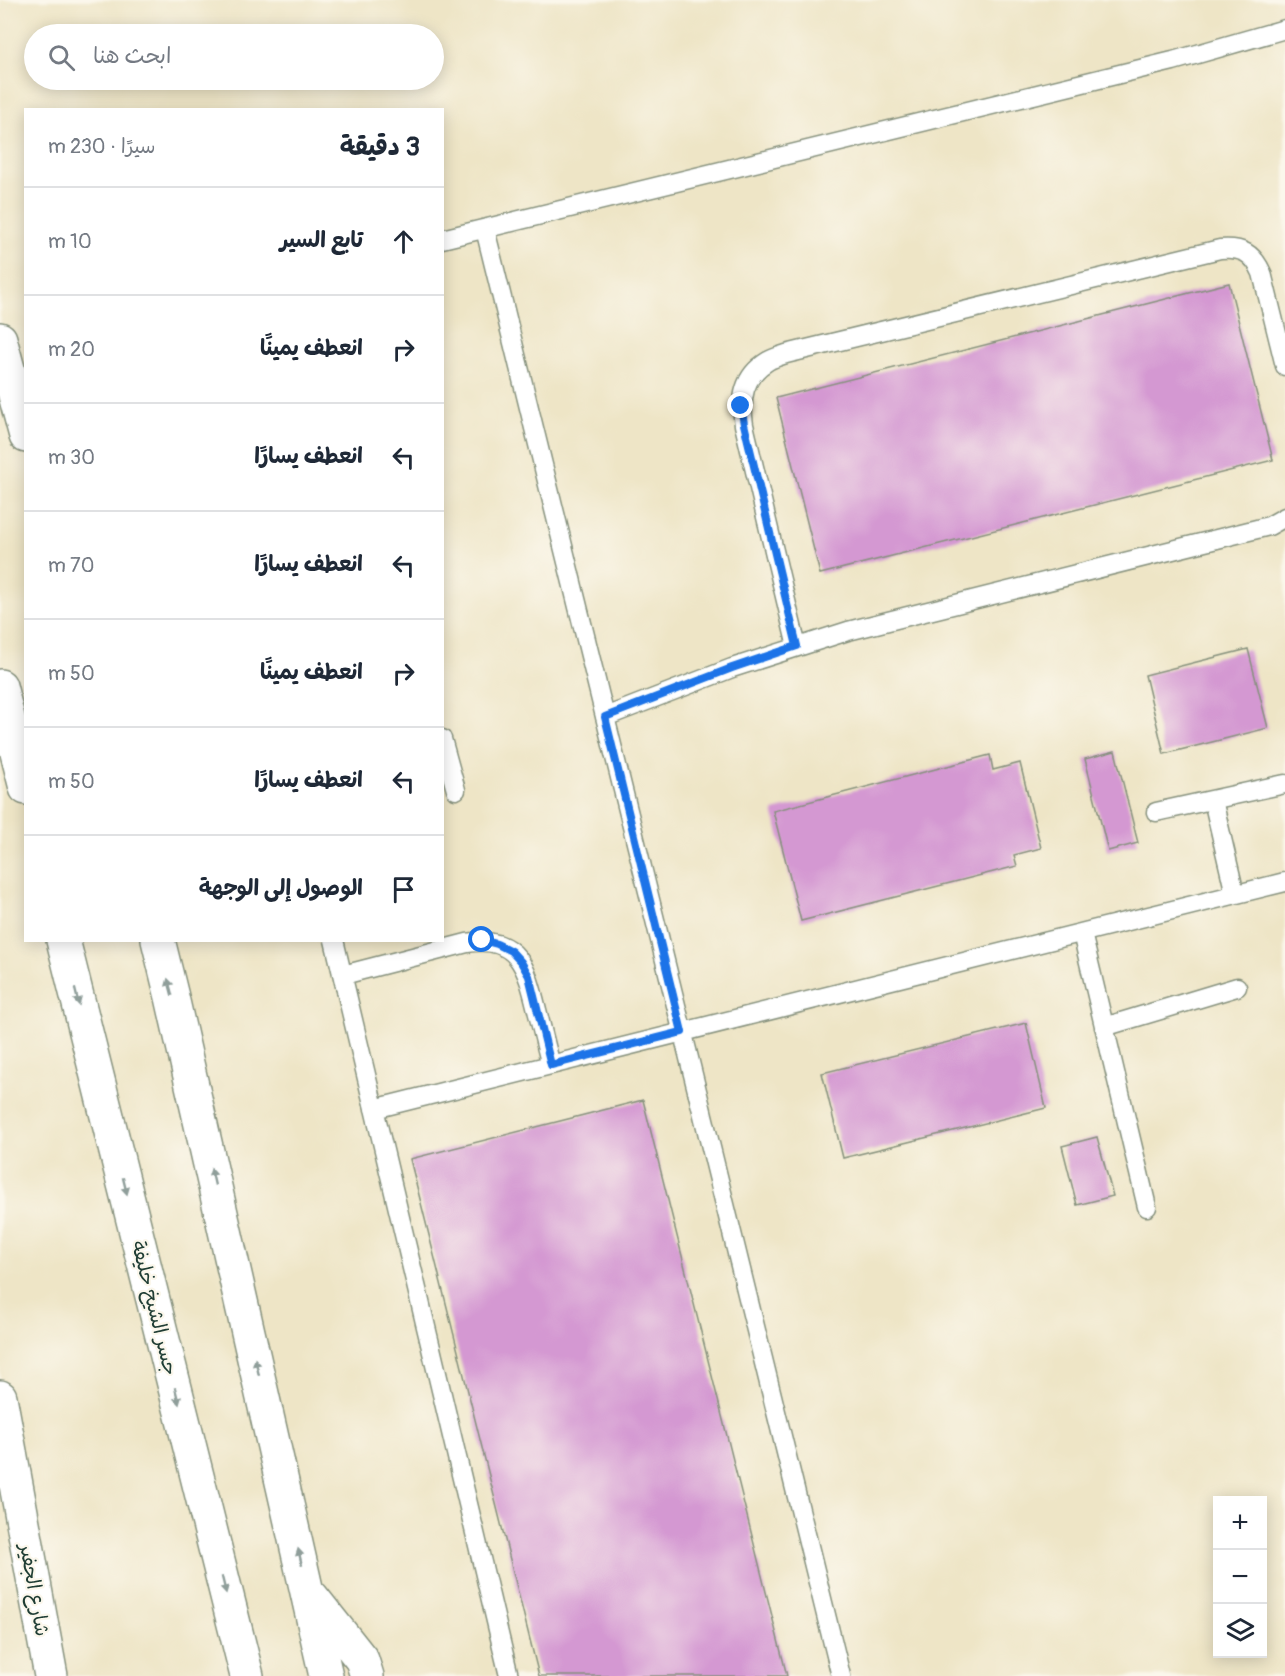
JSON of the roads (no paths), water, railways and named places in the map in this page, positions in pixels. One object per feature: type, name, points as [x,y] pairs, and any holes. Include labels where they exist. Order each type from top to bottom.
[{"type":"main road","points":[[0,339],[24,429]]},
{"type":"main road","points":[[0,686],[24,780]]},
{"type":"main road","name":"جسر الشيخ خليفة","points":[[64,942],[247,1676]]},
{"type":"main road","points":[[158,942],[326,1676]]},
{"type":"main road","name":"شارع الجفير","points":[[0,1397],[51,1676]]},
{"type":"main road","points":[[308,1592],[362,1660],[366,1676]]},
{"type":"lane","points":[[444,239],[1162,64],[1285,30]]},
{"type":"lane","points":[[484,229],[841,1676]]},
{"type":"lane","points":[[797,646],[741,406],[745,388],[754,372],[768,360],[809,348],[1231,248],[1241,250],[1258,263],[1285,366]]},
{"type":"lane","points":[[605,717],[732,668],[797,646],[848,631],[1269,526],[1285,517]]},
{"type":"lane","points":[[444,746],[456,790]]},
{"type":"lane","points":[[1156,812],[1285,784]]},
{"type":"lane","points":[[1213,800],[1235,894]]},
{"type":"lane","points":[[374,1109],[1285,882]]},
{"type":"lane","points":[[1082,933],[1147,1207]]},
{"type":"lane","points":[[343,975],[467,943],[482,940],[497,944],[511,951],[529,976],[551,1065]]},
{"type":"lane","points":[[335,942],[509,1676]]},
{"type":"lane","points":[[1104,1027],[1237,987]]}]
